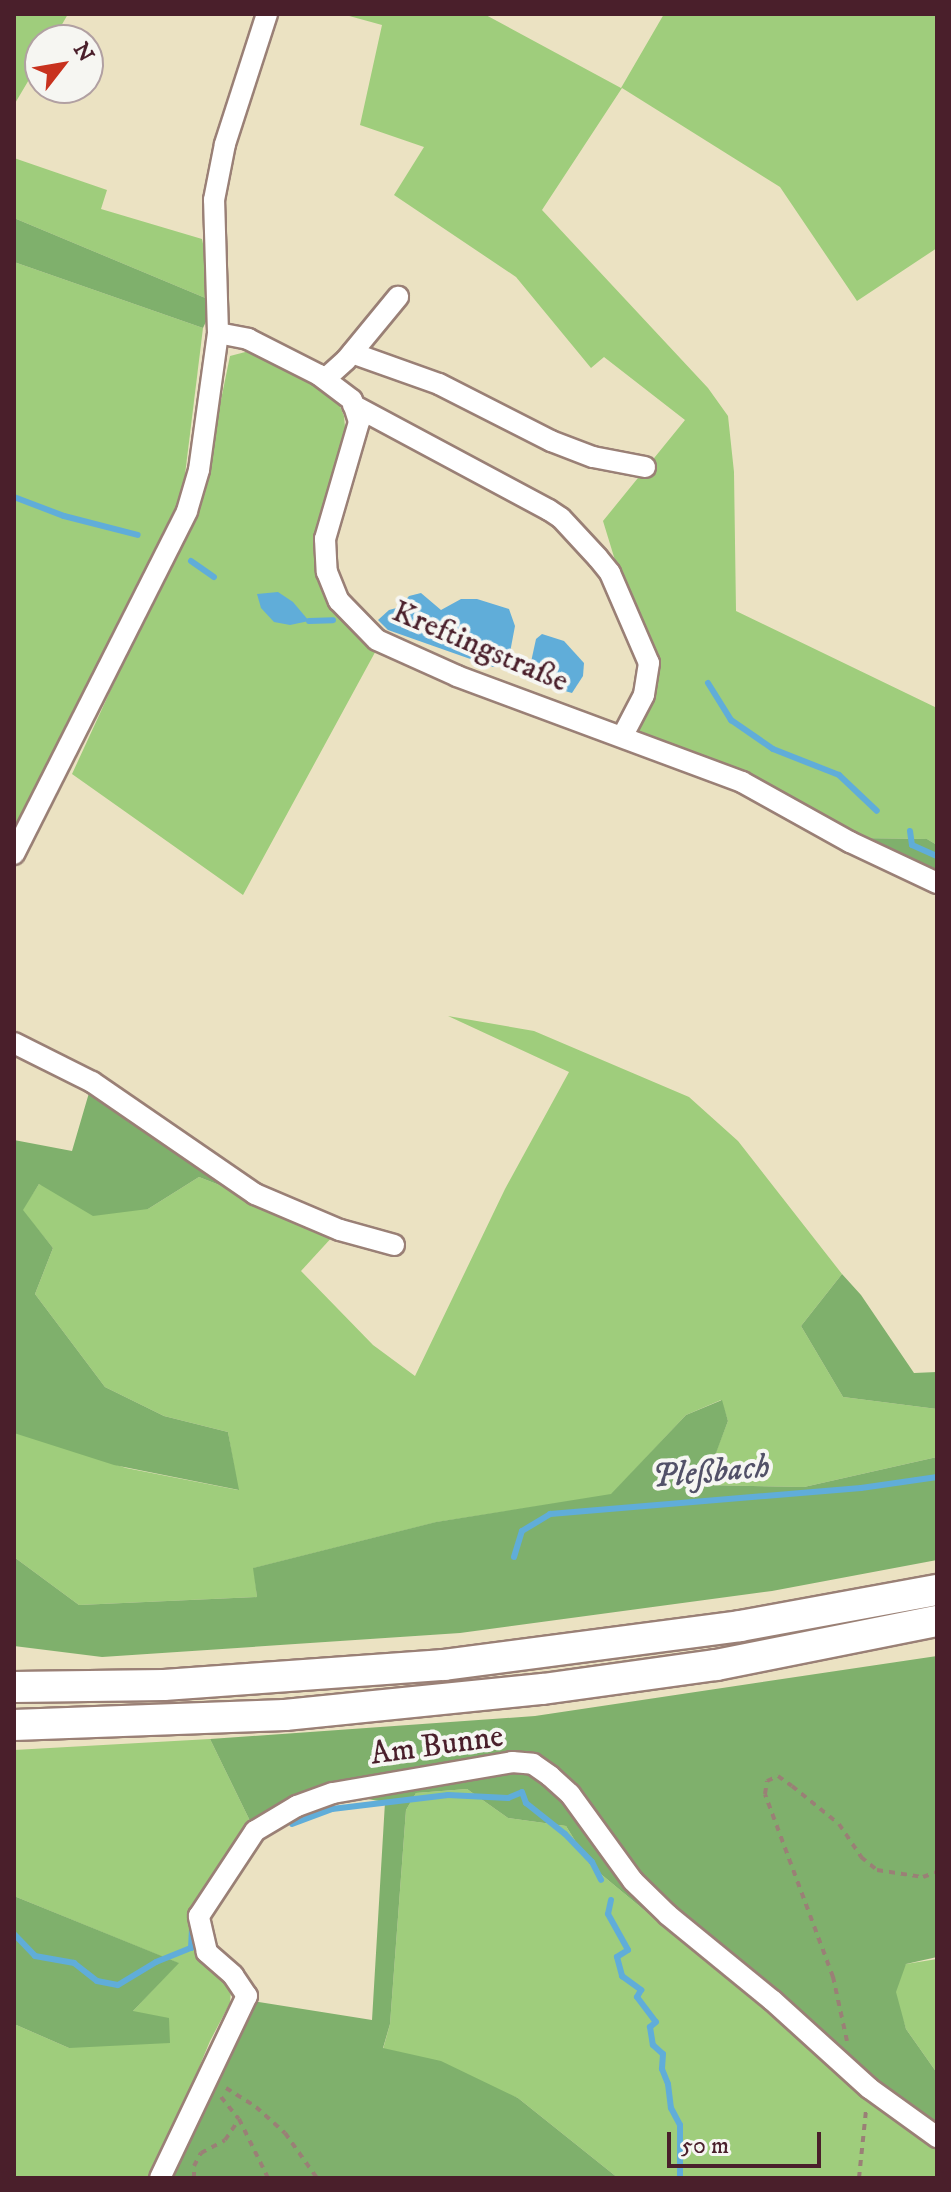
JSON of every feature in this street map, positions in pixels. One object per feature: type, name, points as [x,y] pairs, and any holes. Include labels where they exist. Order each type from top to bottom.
[{"type":"highway","points":[[14,1687],[164,1685],[444,1665],[740,1626],[937,1590]]},
{"type":"highway","points":[[14,1725],[285,1715],[543,1689],[716,1665],[937,1621]]},
{"type":"highway","points":[[14,1667],[164,1685]]},
{"type":"street","points":[[14,854],[187,511],[199,470],[218,333],[214,200],[225,144],[267,14]]},
{"type":"street","points":[[325,379],[352,353],[398,297]]},
{"type":"street","points":[[218,333],[248,339],[325,379],[352,400],[353,405],[549,510],[598,558],[610,573],[649,663],[644,695],[622,737]]},
{"type":"street","points":[[352,353],[439,384],[551,441],[593,457],[645,467]]},
{"type":"street","name":"Kreftingstraße","points":[[353,405],[359,422],[325,539],[327,572],[339,601],[353,619],[377,640],[457,676],[742,782],[850,842],[937,883]]},
{"type":"street","points":[[14,1043],[92,1082],[255,1194],[340,1230],[394,1245]]},
{"type":"street","name":"Am Bunne","points":[[160,2178],[204,2080],[247,1996],[233,1975],[207,1952],[199,1916],[255,1831],[297,1806],[333,1793],[512,1762],[533,1764],[570,1794],[610,1853],[642,1890],[869,2088],[937,2137]]},
{"type":"path","points":[[852,2073],[833,1977],[765,1794],[767,1781],[778,1776],[827,1814],[839,1824],[861,1857],[877,1870],[923,1877],[937,1872]]},
{"type":"path","points":[[204,2080],[228,2101],[268,2178]]},
{"type":"path","points":[[204,2080],[256,2107],[285,2133],[317,2178]]},
{"type":"path","points":[[859,2178],[869,2088]]},
{"type":"path","points":[[194,2178],[194,2166],[201,2153],[225,2140],[239,2119]]},
{"type":"green space","points":[[14,14],[68,14],[62,24],[24,24],[24,88],[14,105]]},
{"type":"green space","points":[[342,14],[484,14],[621,88],[664,14],[937,14],[937,248],[857,301],[780,187],[622,88],[542,210],[708,388],[728,416],[734,472],[736,611],[937,708],[937,845],[927,839],[855,838],[632,731],[657,672],[629,606],[603,521],[685,420],[604,357],[591,368],[516,277],[394,195],[424,147],[360,125],[382,25]]},
{"type":"green space","points":[[14,158],[107,190],[101,209],[202,239],[215,302],[14,218]]},
{"type":"green space","points":[[14,218],[215,302],[203,328],[14,262]]},
{"type":"green space","points":[[14,262],[203,328],[181,507],[14,829]]},
{"type":"green space","points":[[253,350],[337,399],[344,416],[346,438],[323,569],[379,645],[243,895],[72,774],[202,492],[230,356]]},
{"type":"green space","points":[[855,838],[927,839],[937,845],[937,876]]},
{"type":"green space","points":[[448,1016],[534,1031],[689,1097],[738,1141],[842,1274],[801,1326],[843,1397],[937,1409],[937,1457],[804,1487],[703,1485],[728,1421],[721,1400],[686,1415],[611,1495],[437,1522],[254,1568],[257,1597],[79,1605],[14,1557],[14,1432],[126,1468],[238,1490],[228,1432],[164,1416],[105,1387],[35,1294],[53,1248],[22,1210],[39,1184],[148,1209],[199,1177],[257,1200],[334,1235],[301,1271],[373,1345],[415,1376],[505,1189],[569,1072]]},
{"type":"green space","points":[[91,1086],[257,1200],[199,1177],[148,1209],[93,1216],[39,1184],[23,1210],[53,1248],[35,1294],[105,1387],[164,1416],[228,1432],[239,1490],[114,1465],[14,1433],[14,1140],[72,1151]]},
{"type":"green space","points":[[842,1274],[861,1295],[914,1373],[937,1372],[937,1409],[843,1397],[801,1326]]},
{"type":"green space","points":[[722,1400],[728,1421],[704,1485],[804,1487],[937,1457],[937,1560],[772,1591],[460,1633],[102,1657],[14,1646],[14,1557],[79,1605],[257,1597],[253,1568],[436,1522],[611,1494],[686,1415]]},
{"type":"green space","points":[[937,1656],[937,1957],[906,1964],[896,1992],[906,2029],[937,2073],[937,2140],[896,2114],[775,2019],[590,1865],[566,1826],[508,1818],[467,1789],[416,1793],[406,1810],[390,2024],[383,2048],[441,2061],[518,2098],[618,2178],[169,2178],[253,2001],[372,2020],[385,1802],[344,1795],[252,1825],[210,1739],[535,1716]]},
{"type":"green space","points":[[210,1739],[252,1825],[195,1915],[232,1977],[230,2003],[210,2041],[153,2178],[14,2178],[14,2024],[69,2048],[133,2011],[178,1963],[14,1896],[14,1750]]},
{"type":"green space","points":[[467,1789],[508,1818],[566,1826],[590,1865],[775,2019],[896,2114],[937,2140],[937,2178],[618,2178],[518,2098],[383,2049],[390,2024],[406,1810],[416,1793]]},
{"type":"green space","points":[[14,1896],[179,1963],[133,2011],[169,2018],[170,2043],[69,2048],[14,2024]]},
{"type":"green space","points":[[937,1959],[937,2073],[906,2029],[891,1983],[906,1964]]},
{"type":"water","points":[[278,592],[293,602],[309,621],[290,625],[274,622],[261,608],[257,594]]},
{"type":"water","points":[[421,593],[441,610],[461,599],[477,599],[509,609],[515,626],[508,663],[493,667],[388,630],[378,620],[389,610],[400,607],[409,596]]},
{"type":"water","points":[[542,634],[564,641],[584,663],[583,676],[572,693],[540,684],[529,671],[536,639]]},
{"type":"waterway","points":[[14,497],[64,516],[138,535]]},
{"type":"waterway","points":[[191,561],[214,577]]},
{"type":"waterway","points":[[309,621],[333,620]]},
{"type":"waterway","points":[[708,683],[731,720],[773,749],[839,775],[877,811]]},
{"type":"waterway","points":[[910,831],[912,845],[937,856]]},
{"type":"waterway","name":"Pleßbach","points":[[514,1557],[522,1531],[550,1514],[861,1488],[937,1477]]},
{"type":"waterway","name":"Pleßbach","points":[[292,1824],[332,1809],[448,1795],[508,1798],[522,1792],[526,1803],[565,1834],[592,1862],[601,1880]]},
{"type":"waterway","points":[[611,1900],[608,1914],[628,1950],[617,1957],[622,1976],[641,1990],[637,1997],[656,2022],[650,2027],[653,2045],[663,2054],[662,2069],[668,2084],[671,2108],[680,2125],[680,2178]]},
{"type":"waterway","name":"Pleßbach","points":[[14,1934],[35,1956],[74,1963],[97,1981],[118,1985],[156,1962],[191,1948],[192,1927]]}]
